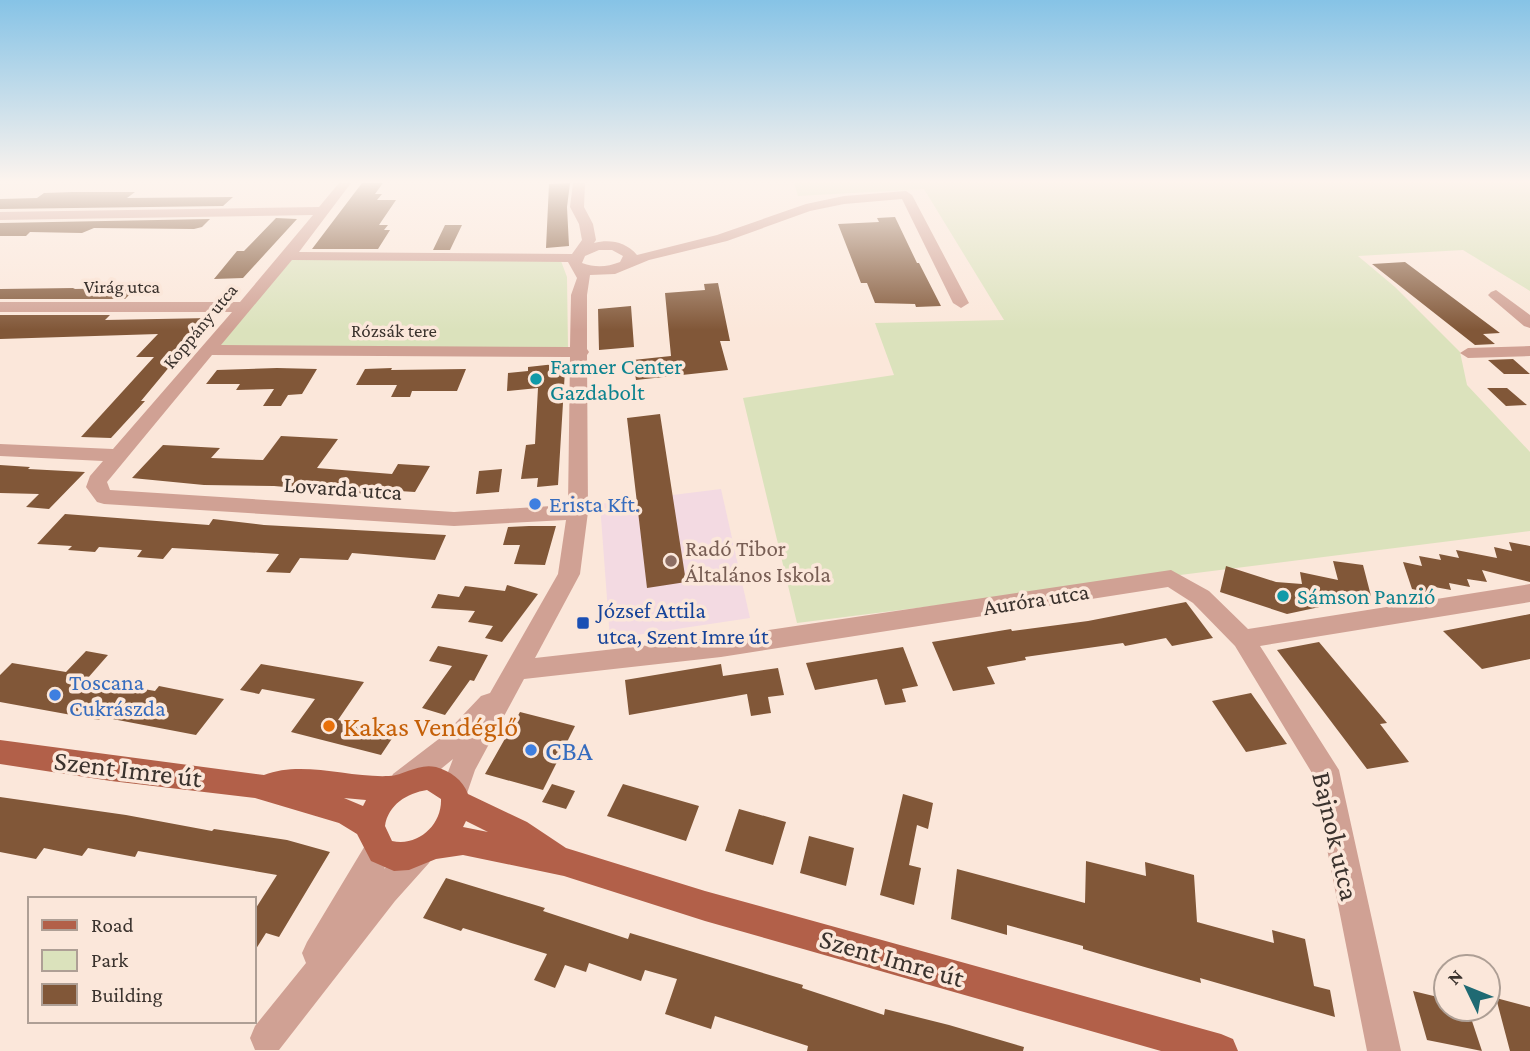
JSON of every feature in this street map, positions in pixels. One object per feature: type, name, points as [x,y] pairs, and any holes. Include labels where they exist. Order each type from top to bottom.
[{"type":"main road","name":"Szent Imre út","points":[[0,751],[111,769],[256,785],[305,783],[398,786]]},
{"type":"main road","points":[[414,779],[438,780],[455,797],[451,825],[425,850],[393,856],[375,838],[376,808],[398,786],[414,779]]},
{"type":"main road","name":"Szent Imre út","points":[[256,785],[348,813],[375,838]]},
{"type":"main road","name":"Szent Imre út","points":[[455,797],[564,862]]},
{"type":"main road","name":"Szent Imre út","points":[[425,850],[463,841],[564,862],[705,906],[1220,1051]]},
{"type":"street","name":"Koppány utca","points":[[104,496],[96,487],[97,481],[306,232]]},
{"type":"street","points":[[455,797],[463,767],[569,574],[578,512],[581,352],[579,296],[584,278],[578,259],[589,240],[586,232]]},
{"type":"street","points":[[580,311],[594,287],[622,266],[630,255],[599,232]]},
{"type":"street","points":[[578,259],[597,272],[737,232]]},
{"type":"street","points":[[925,232],[961,303]]},
{"type":"street","points":[[288,256],[578,259],[598,246],[702,244]]},
{"type":"street","points":[[1496,295],[1530,323]]},
{"type":"street","name":"Virág utca","points":[[0,307],[244,307]]},
{"type":"street","name":"Rózsák tere","points":[[208,350],[581,352]]},
{"type":"street","points":[[1468,353],[1530,351]]},
{"type":"street","points":[[0,450],[118,455]]},
{"type":"street","name":"Lovarda utca","points":[[104,496],[454,519],[578,512]]},
{"type":"street","name":"Auróra utca","points":[[518,670],[721,647],[1171,578],[1201,597],[1242,639]]},
{"type":"street","points":[[1242,639],[1530,593]]},
{"type":"street","name":"Bajnok utca","points":[[1242,639],[1325,771],[1384,1051]]},
{"type":"street","points":[[398,786],[453,743],[518,670]]},
{"type":"street","points":[[262,1044],[375,838]]},
{"type":"street","points":[[262,1044],[384,890],[425,850]]},
{"type":"shaded area","name":"Radó Tibor Általános Iskola","points":[[721,489],[750,618],[610,639],[600,504]]},
{"type":"green space","points":[[950,232],[1530,232],[1530,291],[1463,250],[1358,256],[1395,287],[1460,352],[1467,385],[1530,452],[1530,531],[797,623],[743,398],[894,375],[875,323],[1004,320]]},
{"type":"green space","points":[[291,258],[561,261],[567,277],[568,348],[217,347]]},
{"type":"building","points":[[0,232],[30,232],[26,236],[0,236]]},
{"type":"building","points":[[262,232],[285,232],[243,278],[214,279],[237,251],[244,251]]},
{"type":"building","points":[[325,232],[389,232],[378,249],[312,249]]},
{"type":"building","points":[[442,232],[459,232],[450,250],[433,250]]},
{"type":"building","points":[[547,232],[568,232],[569,246],[546,248]]},
{"type":"building","points":[[841,232],[902,232],[941,306],[916,307],[915,304],[875,303],[867,283],[861,283]]},
{"type":"building","points":[[1405,262],[1500,333],[1483,334],[1495,344],[1475,345],[1372,264]]},
{"type":"building","points":[[718,283],[730,341],[720,341],[728,370],[636,380],[633,360],[671,356],[665,293],[705,290],[704,284]]},
{"type":"building","points":[[75,288],[73,289],[136,288],[125,299],[0,299],[0,289]]},
{"type":"building","points":[[631,306],[634,347],[599,350],[598,309]]},
{"type":"building","points":[[0,315],[110,315],[105,320],[210,318],[141,401],[145,401],[111,438],[81,437],[154,357],[136,357],[158,334],[0,339]]},
{"type":"building","points":[[1513,359],[1530,374],[1504,374],[1488,360]]},
{"type":"building","points":[[555,364],[555,371],[565,370],[558,485],[537,487],[538,478],[521,479],[526,445],[535,444],[538,388],[507,391],[508,373],[528,371],[528,367]]},
{"type":"building","points":[[392,368],[391,370],[466,369],[457,391],[412,391],[410,397],[391,397],[397,385],[356,385],[365,369]]},
{"type":"building","points":[[317,369],[302,394],[288,395],[281,406],[263,406],[274,389],[236,390],[240,384],[206,384],[217,370]]},
{"type":"building","points":[[1487,388],[1507,388],[1527,405],[1506,406]]},
{"type":"building","points":[[660,414],[686,582],[647,588],[627,418]]},
{"type":"building","points":[[281,436],[338,439],[317,468],[392,474],[398,464],[430,466],[415,492],[368,489],[365,494],[132,478],[163,445],[220,448],[211,458],[263,460]]},
{"type":"building","points":[[0,465],[85,472],[49,509],[26,507],[39,494],[0,493]]},
{"type":"building","points":[[502,469],[499,492],[476,494],[479,471]]},
{"type":"building","points":[[65,514],[209,525],[213,519],[264,525],[446,535],[435,560],[352,553],[348,560],[300,558],[290,573],[266,572],[279,554],[172,548],[163,559],[137,557],[142,550],[99,547],[95,552],[68,550],[72,546],[37,544]]},
{"type":"building","points":[[556,526],[545,565],[514,564],[520,545],[503,545],[508,527]]},
{"type":"building","points":[[1509,542],[1530,546],[1530,582],[1482,570],[1487,582],[1467,579],[1470,587],[1449,583],[1451,590],[1429,586],[1431,593],[1412,589],[1403,562],[1422,566],[1419,556],[1441,560],[1439,554],[1459,558],[1456,550],[1497,558],[1494,547],[1512,551]]},
{"type":"building","points":[[1333,561],[1363,565],[1371,596],[1287,614],[1220,592],[1226,566],[1276,582],[1302,584],[1300,572],[1338,580]]},
{"type":"building","points":[[507,585],[538,594],[502,642],[485,638],[493,626],[468,622],[475,611],[431,608],[438,594],[459,597],[465,586],[505,591]]},
{"type":"building","points":[[1186,602],[1213,638],[1172,646],[1166,638],[1125,646],[1123,643],[1025,657],[1026,660],[987,667],[995,684],[953,691],[932,642],[1011,629],[1088,621]]},
{"type":"building","points":[[1530,614],[1530,659],[1482,669],[1443,631]]},
{"type":"building","points":[[1319,642],[1387,723],[1380,724],[1409,762],[1367,769],[1277,650]]},
{"type":"building","points":[[438,646],[488,655],[474,681],[470,680],[445,715],[422,708],[452,666],[429,661]]},
{"type":"building","points":[[903,647],[918,686],[902,689],[906,702],[885,705],[877,679],[815,690],[806,663]]},
{"type":"building","points":[[86,651],[108,655],[87,679],[155,691],[159,686],[224,699],[196,735],[102,717],[99,720],[0,702],[0,675],[12,663],[66,672]]},
{"type":"building","points":[[261,664],[364,682],[338,720],[395,734],[381,755],[291,732],[315,699],[262,689],[259,694],[240,690]]},
{"type":"building","points":[[721,664],[723,676],[778,668],[784,695],[768,697],[771,713],[751,716],[747,694],[629,715],[625,680]]},
{"type":"building","points":[[1251,693],[1287,744],[1246,752],[1212,701]]},
{"type":"building","name":"CBA","points":[[520,712],[575,726],[543,790],[485,774]]},
{"type":"building","points":[[552,784],[575,791],[566,809],[542,802]]},
{"type":"building","points":[[623,784],[699,806],[686,841],[607,816]]},
{"type":"building","points":[[903,794],[933,803],[928,829],[917,825],[909,865],[921,868],[914,905],[880,895]]},
{"type":"building","points":[[0,797],[126,815],[212,831],[214,829],[287,840],[330,852],[279,937],[266,933],[256,949],[256,908],[277,875],[138,851],[135,857],[88,848],[82,856],[44,848],[36,859],[0,852]]},
{"type":"building","points":[[739,809],[786,822],[773,865],[725,851]]},
{"type":"building","points":[[809,836],[854,848],[846,886],[800,873]]},
{"type":"building","points":[[1086,861],[1146,876],[1145,862],[1194,875],[1197,922],[1274,943],[1272,930],[1305,939],[1314,986],[1330,990],[1335,1017],[1200,978],[1201,983],[1007,925],[1007,935],[951,919],[957,869],[1085,903]]},
{"type":"building","points":[[446,878],[545,908],[543,911],[628,939],[630,933],[803,985],[802,988],[884,1015],[885,1009],[949,1025],[1024,1047],[1023,1051],[807,1051],[808,1046],[715,1016],[711,1029],[665,1014],[677,979],[645,970],[641,981],[589,963],[586,972],[565,965],[555,988],[534,980],[547,954],[423,918]]},
{"type":"building","points":[[1413,991],[1432,996],[1432,1023],[1473,1023],[1482,1051],[1427,1040]]},
{"type":"building","points":[[1502,1000],[1530,1007],[1530,1051],[1510,1051],[1502,1021]]},
{"type":"place","name":"Farmer Center Gazdabolt","points":[[536,379]]},
{"type":"place","name":"Erista Kft.","points":[[535,504]]},
{"type":"place","name":"Radó Tibor Általános Iskola","points":[[671,561]]},
{"type":"place","name":"Sámson Panzió","points":[[1283,596]]},
{"type":"place","name":"József Attila utca, Szent Imre út","points":[[583,623]]},
{"type":"place","name":"Toscana Cukrászda","points":[[55,695]]},
{"type":"place","name":"Kakas Vendéglő","points":[[329,726]]},
{"type":"place","name":"CBA","points":[[531,750]]}]
